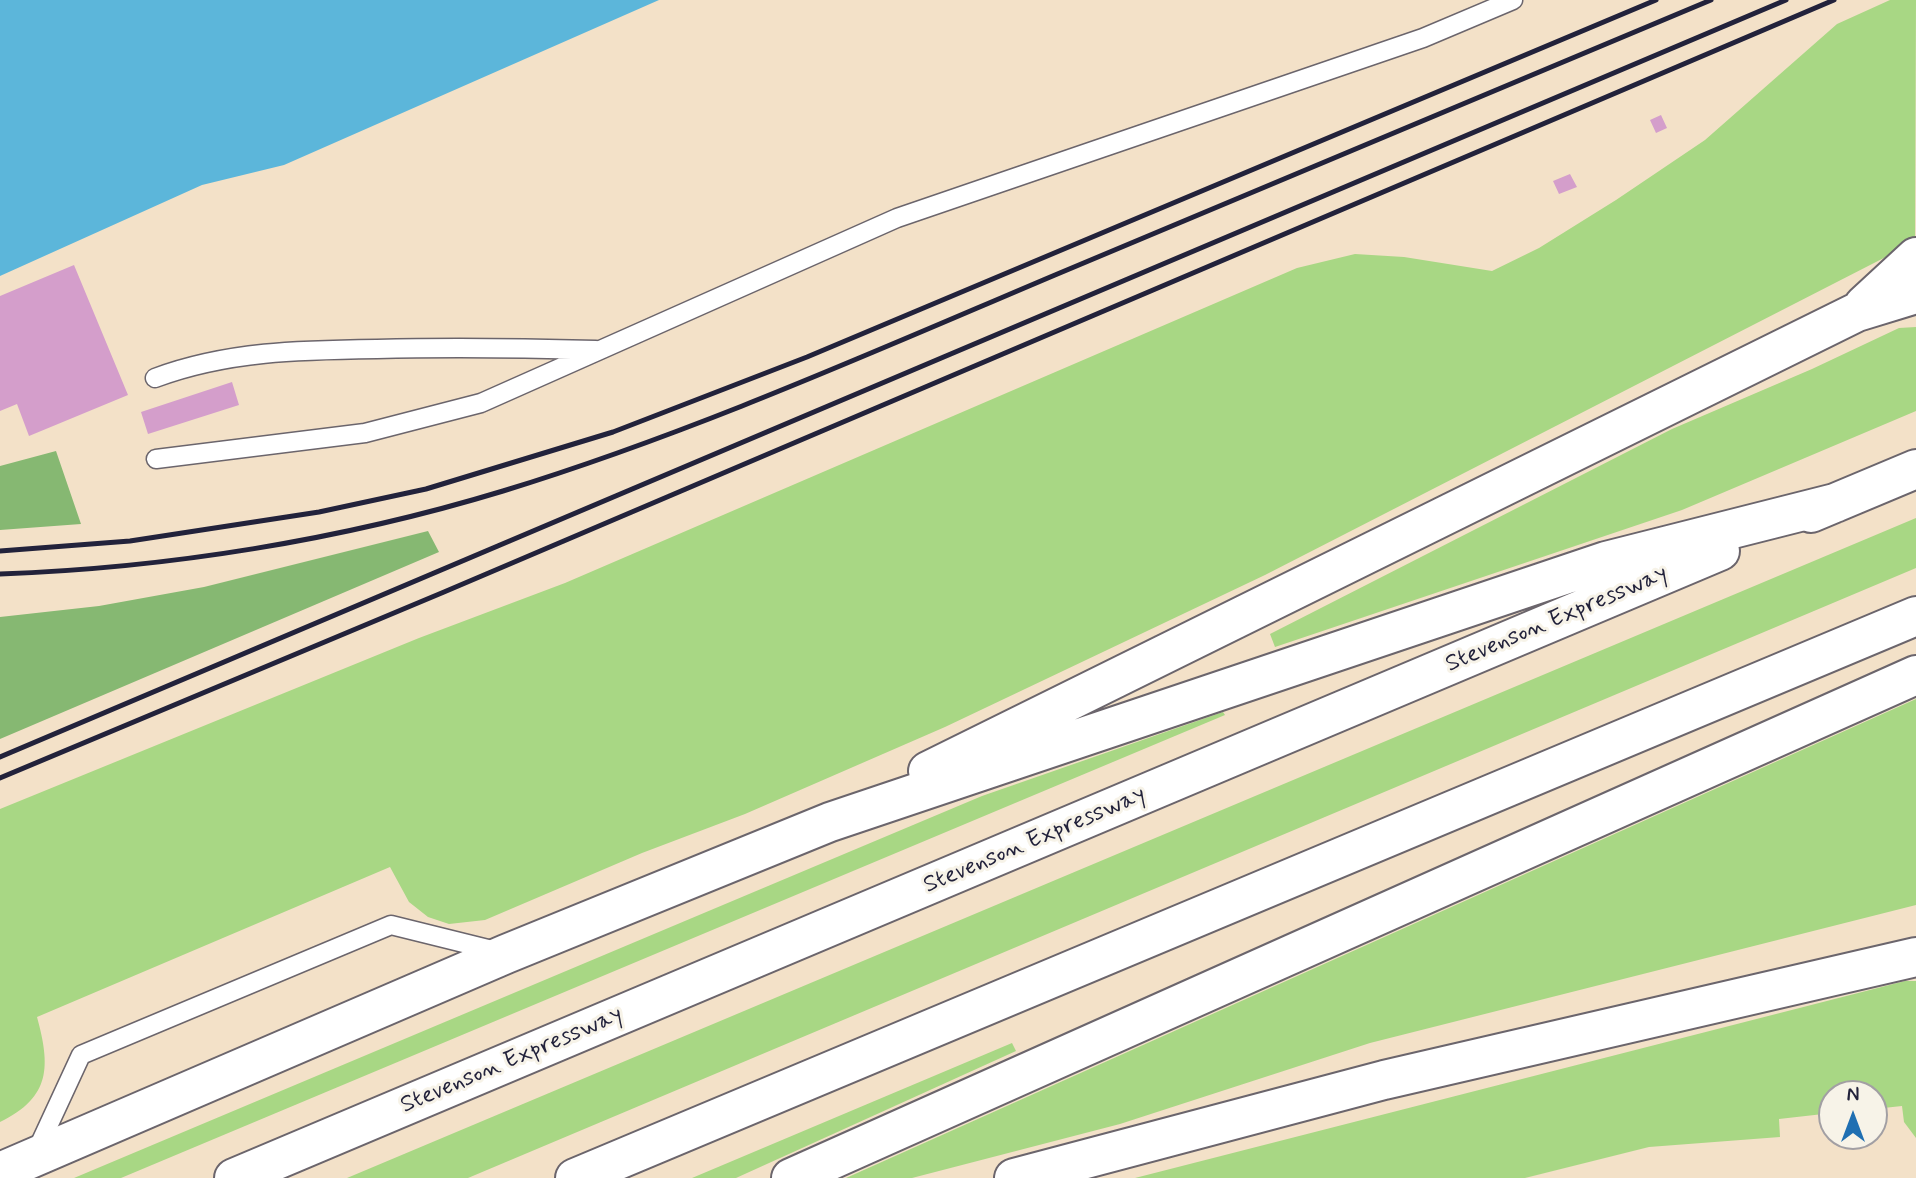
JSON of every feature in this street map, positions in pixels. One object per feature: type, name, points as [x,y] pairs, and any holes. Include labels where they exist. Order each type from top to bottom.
[{"type":"highway","points":[[1857,312],[1916,257]]},
{"type":"highway","points":[[830,822],[960,754],[1857,312],[1916,294]]},
{"type":"highway","points":[[0,1172],[506,954],[830,822],[1606,561],[1835,503],[1916,469]]},
{"type":"highway","name":"Stevenson Expressway","points":[[234,1178],[1835,503]]},
{"type":"highway","points":[[575,1178],[1916,616]]},
{"type":"highway","points":[[791,1178],[1916,675]]},
{"type":"highway","points":[[1014,1178],[1384,1080],[1915,959]]},
{"type":"lane","points":[[156,459],[365,433],[481,403],[897,218],[1423,38],[1513,0]]},
{"type":"lane","points":[[155,378],[194,363],[277,351],[490,346],[599,351]]},
{"type":"lane","points":[[34,1157],[81,1055],[92,1050],[391,925],[506,954]]},
{"type":"green space","points":[[1890,0],[1916,0],[1915,242],[1265,575],[945,727],[745,814],[642,853],[485,920],[449,924],[428,917],[409,902],[390,867],[37,1017],[44,1050],[43,1078],[30,1102],[0,1122],[0,809],[419,638],[565,583],[1297,268],[1355,254],[1404,257],[1492,271],[1539,248],[1705,140],[1837,24]]},
{"type":"green space","points":[[1916,327],[1916,411],[1682,510],[1275,647],[1270,634],[1672,429],[1899,328]]},
{"type":"green space","points":[[56,451],[81,524],[0,530],[0,466]]},
{"type":"green space","points":[[1916,518],[1916,568],[468,1178],[347,1178]]},
{"type":"green space","points":[[428,531],[439,552],[0,739],[0,617],[99,606],[204,587]]},
{"type":"green space","points":[[1916,699],[1916,905],[1370,1043],[1120,1124],[912,1178],[846,1178]]},
{"type":"green space","points":[[1223,712],[1225,715],[121,1178],[74,1178],[982,796]]},
{"type":"green space","points":[[1905,981],[1916,981],[1916,1138],[1904,1122],[1902,1106],[1888,1108],[1888,1080],[1818,1080],[1818,1115],[1779,1119],[1780,1137],[1649,1147],[1525,1178],[1135,1178]]},
{"type":"green space","points":[[1012,1043],[1016,1051],[736,1178],[692,1178]]},
{"type":"water","points":[[0,0],[659,0],[284,165],[202,185],[0,276]]},
{"type":"building","points":[[1661,115],[1667,128],[1656,133],[1650,120]]},
{"type":"building","points":[[1570,174],[1577,187],[1559,194],[1553,181]]},
{"type":"building","points":[[74,265],[128,395],[29,436],[17,404],[0,411],[0,296]]},
{"type":"building","points":[[232,382],[239,405],[148,434],[141,412]]},
{"type":"railway","points":[[0,551],[130,541],[319,512],[426,489],[613,432],[807,357],[1656,0]]},
{"type":"railway","points":[[0,574],[127,565],[254,549],[380,524],[503,491],[574,468],[782,390],[1711,0]]},
{"type":"railway","points":[[0,757],[1786,0]]},
{"type":"railway","points":[[0,778],[444,592],[1834,0]]}]
